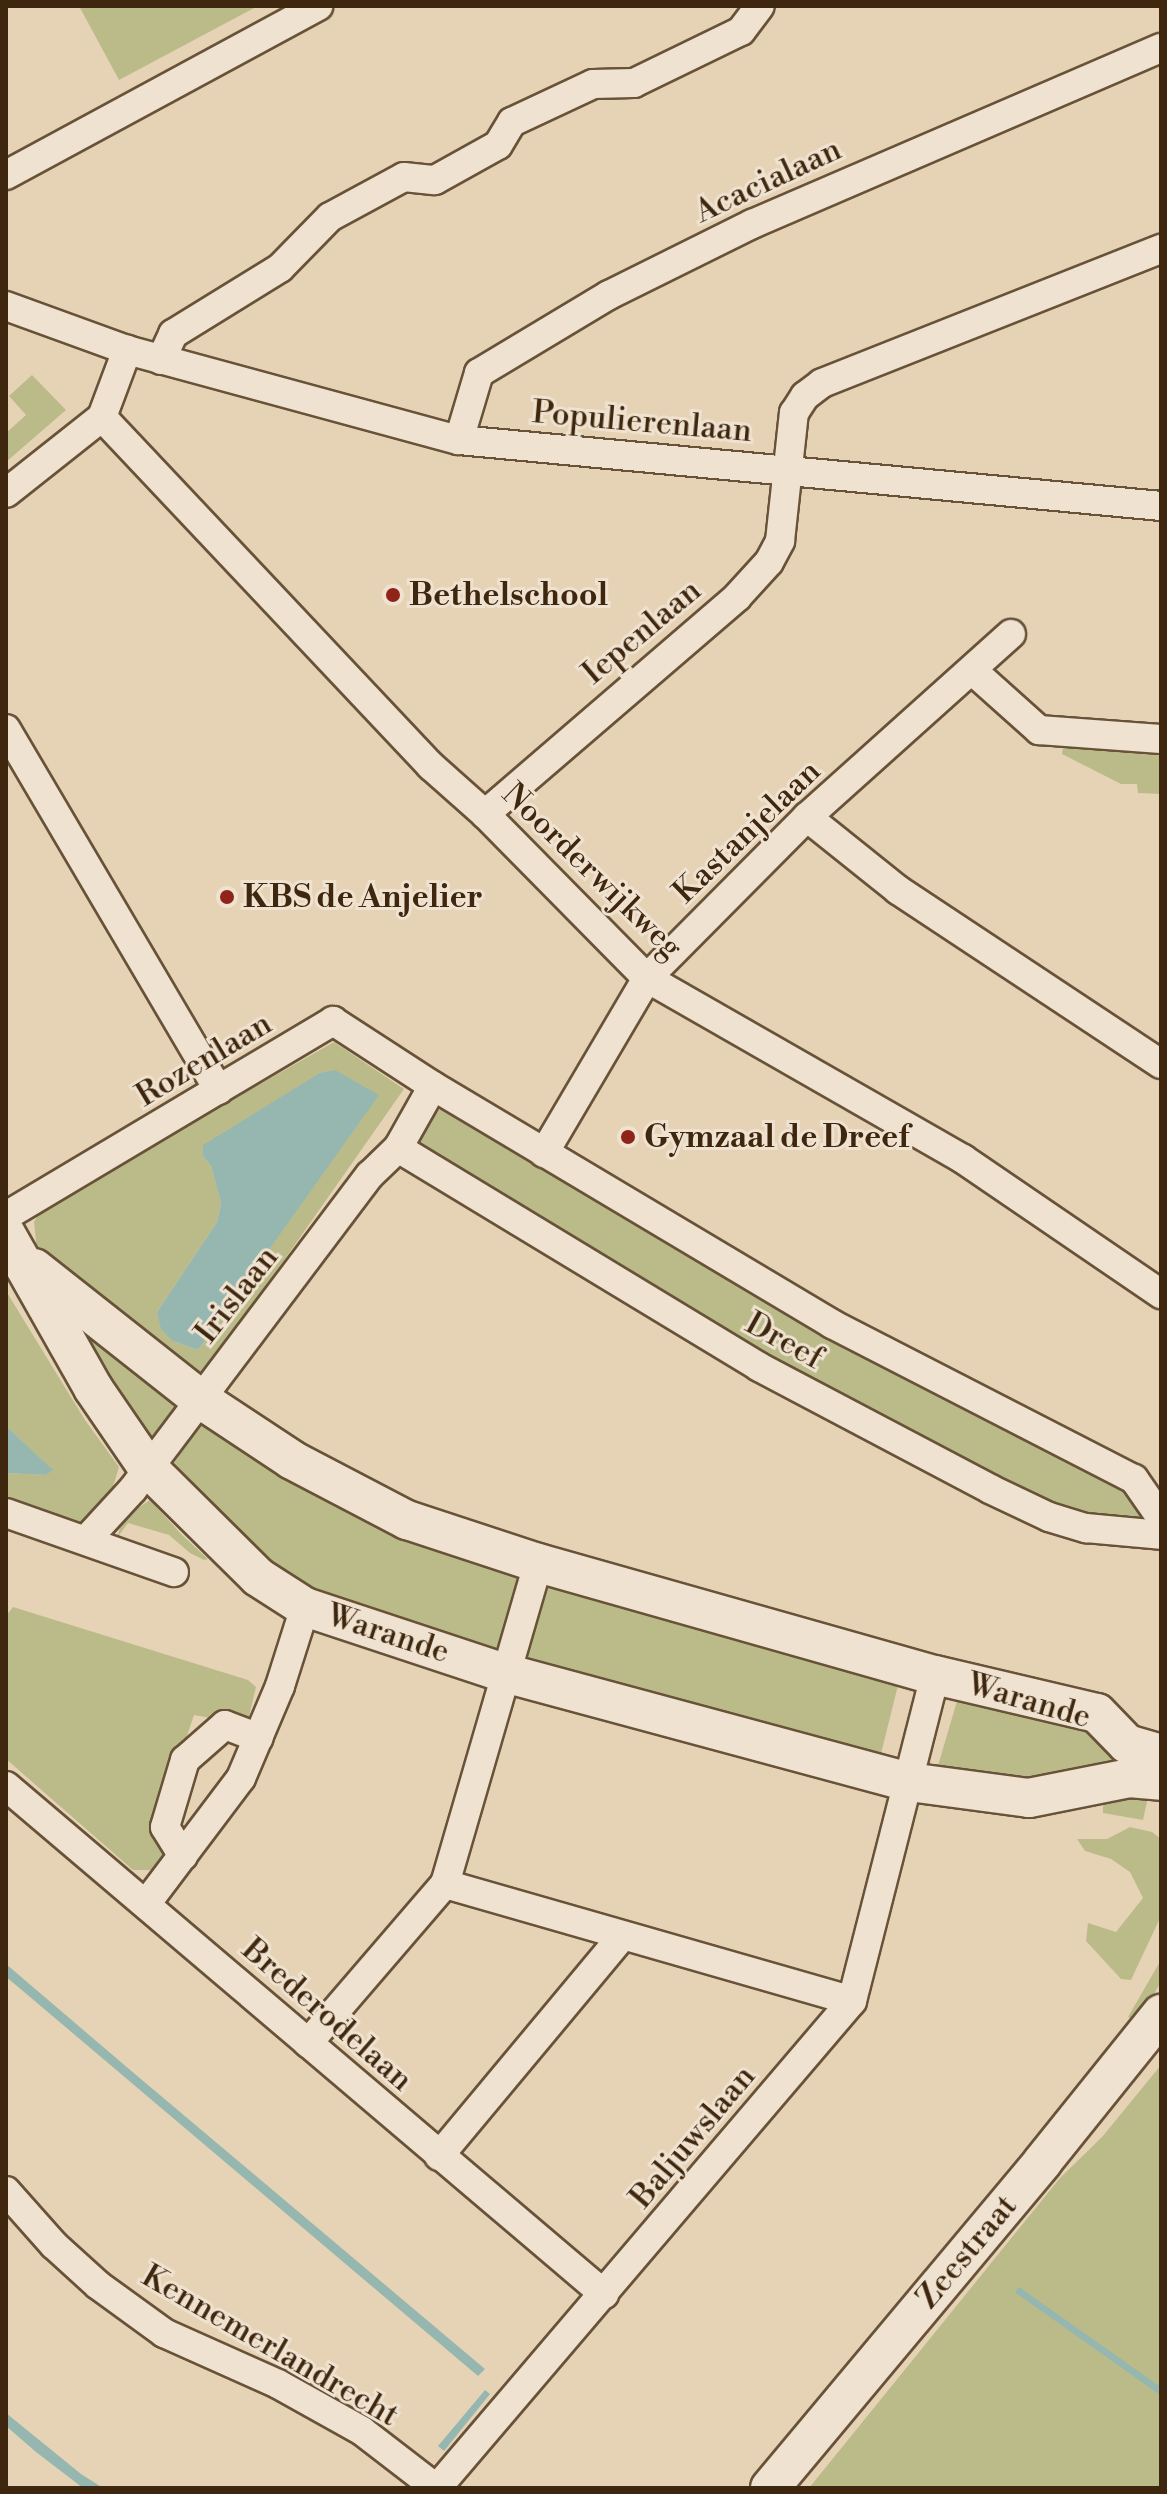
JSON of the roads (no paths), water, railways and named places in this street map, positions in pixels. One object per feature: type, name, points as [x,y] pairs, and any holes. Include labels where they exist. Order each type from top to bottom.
[{"type":"main road","name":"Warande","points":[[15,1246],[200,1399],[292,1460],[407,1520],[538,1563],[935,1675],[1097,1713],[1127,1744],[1161,1754]]},
{"type":"main road","name":"Warande","points":[[15,1246],[93,1388],[147,1467],[258,1577],[305,1607],[505,1673],[909,1782],[1029,1798],[1129,1778],[1161,1781]]},
{"type":"main road","name":"Zeestraat","points":[[770,2488],[1043,2161],[1161,2014]]},
{"type":"street","points":[[6,175],[318,6]]},
{"type":"street","points":[[161,360],[173,334],[280,268],[330,217],[404,177],[435,180],[498,145],[512,122],[593,84],[634,83],[741,31],[760,6]]},
{"type":"street","name":"Acacialaan","points":[[459,440],[479,373],[609,295],[752,224],[1161,48]]},
{"type":"street","name":"Iepenlaan","points":[[485,814],[737,597],[769,562],[780,541],[794,413],[805,396],[822,383],[1161,249]]},
{"type":"street","name":"Populierenlaan","points":[[6,306],[127,350],[459,440],[1161,506]]},
{"type":"street","points":[[6,493],[102,417],[127,350]]},
{"type":"street","name":"Noorderwijkweg","points":[[102,417],[332,665],[647,978],[963,1159],[1161,1294]]},
{"type":"street","name":"Kastanjelaan","points":[[544,1153],[647,978],[807,817],[1011,634]]},
{"type":"street","points":[[973,671],[1039,730],[1161,739]]},
{"type":"street","points":[[6,729],[219,1090]]},
{"type":"street","points":[[807,817],[898,890],[1161,1064]]},
{"type":"street","name":"Rozenlaan","points":[[6,1216],[333,1021],[433,1086]]},
{"type":"street","name":"Dreef","points":[[433,1086],[832,1324],[1134,1479],[1161,1518]]},
{"type":"street","name":"Irislaan","points":[[87,1539],[133,1489],[370,1175],[398,1148],[433,1086]]},
{"type":"street","name":"Dreef","points":[[398,1148],[759,1367],[990,1489],[1049,1517],[1086,1528],[1161,1535]]},
{"type":"street","points":[[6,1513],[174,1572]]},
{"type":"street","points":[[308,2043],[445,1884],[538,1563]]},
{"type":"street","points":[[146,1904],[241,1778],[280,1686],[305,1607]]},
{"type":"street","name":"Warande","points":[[909,1782],[935,1675]]},
{"type":"street","points":[[183,1856],[165,1827],[185,1760],[225,1725],[259,1738]]},
{"type":"street","name":"Baljuwslaan","points":[[437,2488],[852,2001],[909,1782]]},
{"type":"street","name":"Brederodelaan","points":[[6,1786],[604,2294]]},
{"type":"street","points":[[445,1884],[852,2001]]},
{"type":"street","points":[[439,2156],[622,1936]]},
{"type":"street","name":"Kennemerlandrecht","points":[[6,2191],[54,2245],[86,2274],[164,2333],[278,2384],[338,2418],[437,2488]]},
{"type":"water","points":[[335,1070],[379,1095],[198,1350],[173,1341],[161,1329],[157,1312],[217,1222],[221,1203],[211,1166],[203,1156],[203,1145],[320,1073]]},
{"type":"water","points":[[6,1426],[53,1470],[46,1475],[6,1473]]},
{"type":"water","points":[[6,1964],[485,2369],[478,2376],[6,1977]]},
{"type":"water","points":[[485,2390],[490,2394],[444,2451],[438,2446]]},
{"type":"water","points":[[6,2413],[103,2488],[83,2488],[36,2452],[6,2426]]},
{"type":"waterway","points":[[1019,2291],[1161,2391]]},
{"type":"place","name":"Bethelschool","points":[[393,595]]},
{"type":"place","name":"KBS de Anjelier","points":[[227,897]]},
{"type":"place","name":"Gymzaal de Dreef","points":[[628,1137]]}]
